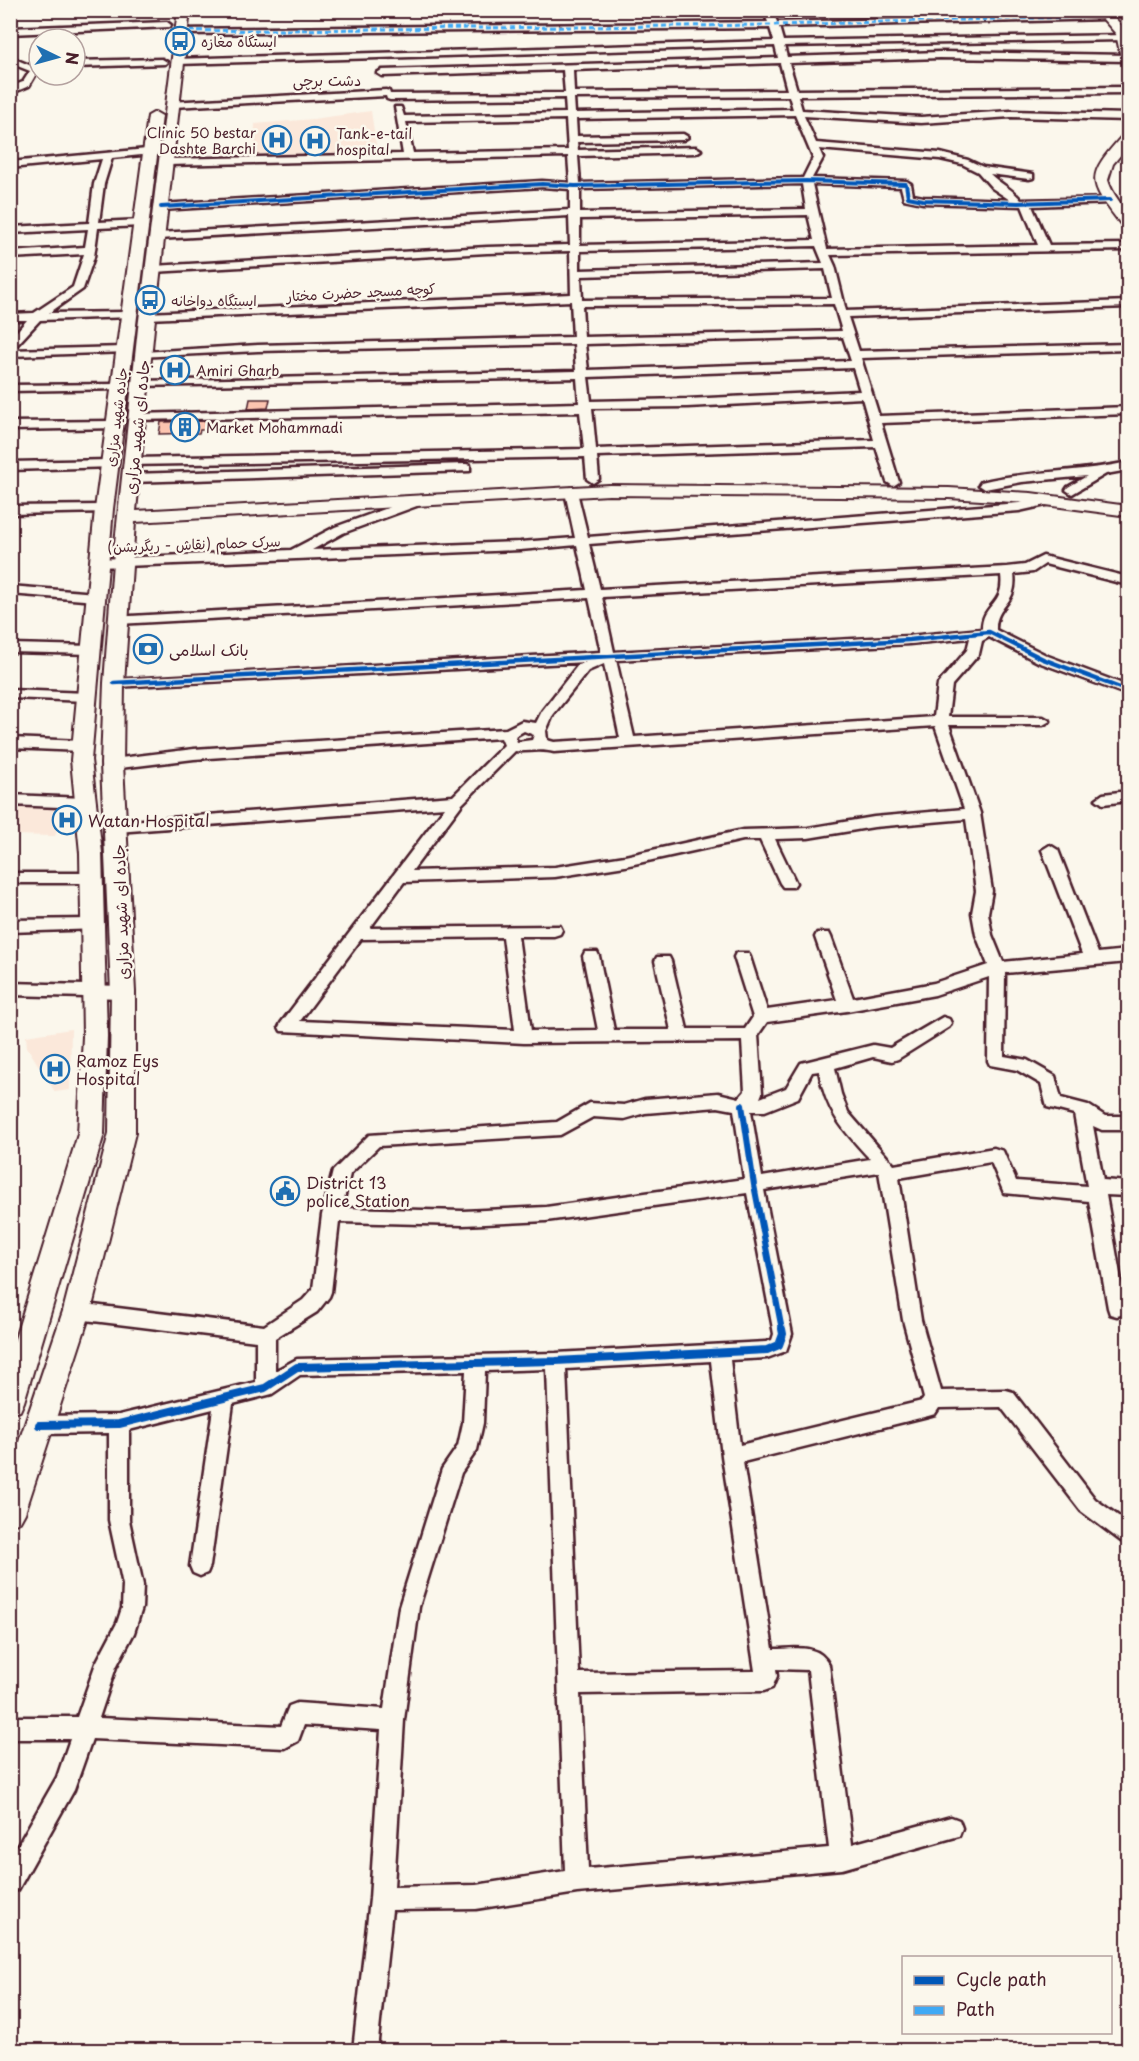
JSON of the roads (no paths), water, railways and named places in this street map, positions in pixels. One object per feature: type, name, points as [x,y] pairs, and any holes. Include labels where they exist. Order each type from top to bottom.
[{"type":"main road","name":"جاده ای شهید مزاری","points":[[10,1513],[77,1311],[122,1133],[123,992],[117,827],[112,764],[114,683],[122,562],[147,316],[161,207],[162,154],[173,104],[170,61],[173,22],[184,10]]},
{"type":"main road","points":[[1104,13],[1118,27],[1125,39],[1128,57]]},
{"type":"main road","name":"جاده شهید مزاری","points":[[86,813],[82,746],[104,508],[141,223],[162,154],[170,61]]},
{"type":"main road","points":[[1128,138],[1100,172],[1099,183],[1128,224]]},
{"type":"main road","points":[[128,510],[593,479],[985,484],[1032,492],[1051,500],[1128,512]]},
{"type":"main road","points":[[128,510],[673,490],[949,493],[1072,490],[1128,498]]},
{"type":"main road","name":"جاده ای شهید مزاری","points":[[10,1402],[91,1134],[95,1036],[86,813]]},
{"type":"street","points":[[767,10],[774,26],[798,112],[818,158],[806,182],[812,212],[893,482]]},
{"type":"street","points":[[87,64],[170,61],[379,42],[1104,13]]},
{"type":"street","points":[[10,32],[173,22],[379,42],[779,45],[1125,39]]},
{"type":"street","points":[[379,42],[381,82],[396,104],[410,158]]},
{"type":"street","points":[[382,74],[951,55],[1128,57]]},
{"type":"street","points":[[10,60],[27,66]]},
{"type":"street","points":[[10,66],[27,66]]},
{"type":"street","points":[[568,69],[575,186],[575,273],[579,341],[593,479]]},
{"type":"street","points":[[11,90],[27,83]]},
{"type":"street","points":[[173,104],[388,95],[1128,90]]},
{"type":"street","points":[[401,118],[798,112],[921,120],[1011,114],[1128,117]]},
{"type":"street","points":[[573,139],[683,137]]},
{"type":"street","points":[[814,146],[940,156],[965,162],[981,170],[1029,176]]},
{"type":"street","points":[[10,165],[109,154],[410,158],[696,150]]},
{"type":"street","points":[[10,346],[37,316],[78,289],[90,250],[99,184],[109,154]]},
{"type":"street","points":[[981,170],[996,186],[1022,203],[1045,249]]},
{"type":"street","points":[[161,207],[542,184],[575,186],[806,182],[906,184],[908,197],[923,200],[1022,203],[1110,200]]},
{"type":"street","points":[[158,236],[575,215],[812,212]]},
{"type":"street","points":[[10,230],[141,223]]},
{"type":"street","points":[[153,269],[342,257],[576,247],[1045,249],[1128,247]]},
{"type":"street","points":[[10,255],[90,250]]},
{"type":"street","points":[[575,273],[830,266]]},
{"type":"street","name":"کوچه مسجد حضرت مختار","points":[[147,316],[577,300],[838,301]]},
{"type":"street","points":[[842,314],[1128,304]]},
{"type":"street","points":[[10,317],[128,315]]},
{"type":"street","points":[[143,355],[258,348],[848,334]]},
{"type":"street","points":[[140,384],[583,374],[1128,347]]},
{"type":"street","points":[[10,353],[124,350]]},
{"type":"street","points":[[10,388],[119,387]]},
{"type":"street","points":[[137,418],[687,403],[866,394]]},
{"type":"street","points":[[874,420],[1128,411]]},
{"type":"street","points":[[10,426],[115,425]]},
{"type":"street","points":[[132,470],[881,443]]},
{"type":"street","points":[[10,466],[110,464]]},
{"type":"street","points":[[985,484],[1014,477],[1106,471],[1128,466]]},
{"type":"street","points":[[132,470],[466,468]]},
{"type":"street","points":[[1072,490],[1106,471]]},
{"type":"street","points":[[571,492],[628,741]]},
{"type":"street","name":"سرک حمام (نقاش - ریگریشن)","points":[[99,563],[276,557],[294,554],[339,530],[422,500]]},
{"type":"street","points":[[294,554],[450,550],[582,541],[1019,507],[1051,500]]},
{"type":"street","points":[[10,510],[104,508]]},
{"type":"street","points":[[118,620],[1007,571],[1028,569],[1043,560],[1128,581]]},
{"type":"street","points":[[988,632],[988,620],[994,607],[1006,597],[1009,586],[1007,571]]},
{"type":"street","points":[[10,590],[96,597]]},
{"type":"street","points":[[988,632],[976,639],[974,651],[945,684],[940,721],[973,813],[984,891],[980,913],[984,935],[997,968],[996,1061],[1021,1064],[1049,1082],[1053,1102],[1082,1110],[1102,1123],[1128,1123]]},
{"type":"street","points":[[114,683],[909,640],[988,632],[1042,659],[1128,692]]},
{"type":"street","points":[[10,648],[92,650]]},
{"type":"street","points":[[112,764],[194,754],[510,739],[530,747],[539,737],[547,714],[583,668],[609,657]]},
{"type":"street","points":[[10,694],[87,697]]},
{"type":"street","points":[[750,1035],[524,1036],[287,1027],[457,801],[522,726],[554,747],[940,721],[1043,721]]},
{"type":"street","points":[[10,743],[82,746]]},
{"type":"street","points":[[1103,799],[1128,796]]},
{"type":"street","points":[[10,800],[86,813]]},
{"type":"street","points":[[117,827],[457,801]]},
{"type":"street","points":[[398,877],[555,872],[625,861],[743,835],[808,833],[874,822],[973,813]]},
{"type":"street","points":[[765,834],[788,883]]},
{"type":"street","points":[[1050,850],[1093,961]]},
{"type":"street","points":[[10,878],[90,878]]},
{"type":"street","points":[[10,926],[92,925]]},
{"type":"street","points":[[355,934],[554,930]]},
{"type":"street","points":[[510,932],[524,1036]]},
{"type":"street","points":[[823,937],[847,1005]]},
{"type":"street","points":[[591,956],[607,1036]]},
{"type":"street","points":[[760,1017],[782,1012],[847,1005],[935,989],[997,968],[1128,956]]},
{"type":"street","points":[[742,957],[760,1017],[750,1035],[754,1093],[742,1105]]},
{"type":"street","points":[[663,960],[681,1037]]},
{"type":"street","points":[[10,989],[123,992]]},
{"type":"street","points":[[77,1311],[266,1334],[310,1306],[322,1292],[331,1215],[342,1171],[375,1140],[560,1128],[590,1110],[624,1112],[645,1106],[718,1100],[742,1105],[765,1104],[792,1093],[807,1067],[873,1051],[892,1055],[943,1023]]},
{"type":"street","points":[[825,1064],[828,1080],[845,1121],[887,1168],[912,1320],[934,1400]]},
{"type":"street","points":[[39,1425],[119,1424],[224,1400],[265,1388],[297,1367],[556,1361],[767,1350],[778,1345],[783,1334],[754,1185],[742,1105]]},
{"type":"street","points":[[1082,1110],[1117,1308]]},
{"type":"street","points":[[331,1215],[463,1218],[546,1214],[994,1155],[997,1156],[1010,1188],[1096,1191],[1128,1189]]},
{"type":"street","points":[[265,1388],[266,1334]]},
{"type":"street","points":[[569,1684],[760,1682],[766,1676],[732,1456],[720,1351]]},
{"type":"street","points":[[556,1361],[577,1881]]},
{"type":"street","points":[[365,2050],[382,1899],[393,1720],[409,1607],[452,1469],[466,1450],[473,1423],[476,1364]]},
{"type":"street","points":[[934,1400],[1006,1398],[1089,1505],[1128,1534]]},
{"type":"street","points":[[200,1566],[224,1400]]},
{"type":"street","points":[[732,1456],[928,1408],[934,1400]]},
{"type":"street","points":[[10,1882],[66,1782],[107,1663],[127,1626],[132,1608],[133,1585],[118,1520],[119,1424]]},
{"type":"street","points":[[764,1659],[812,1659],[818,1665],[842,1858]]},
{"type":"street","points":[[10,1728],[83,1728],[285,1737],[290,1733],[297,1714],[393,1720]]},
{"type":"street","points":[[382,1899],[476,1897],[577,1881],[842,1858],[951,1828]]},
{"type":"place","name":"ایستگاه مغازه","points":[[180,41]]},
{"type":"place","name":"Clinic 50 bestar Dashte Barchi","points":[[277,140]]},
{"type":"place","name":"Tank-e-tail hospital","points":[[315,141]]},
{"type":"place","name":"ایستگاه دواخانه","points":[[150,300]]},
{"type":"place","name":"Amiri Gharb","points":[[175,370]]},
{"type":"place","name":"Market Mohammadi","points":[[185,427]]},
{"type":"place","name":"بانک اسلامی","points":[[148,649]]},
{"type":"place","name":"Watan Hospital","points":[[67,820]]},
{"type":"place","name":"Ramoz Eys Hospital","points":[[55,1069]]},
{"type":"place","name":"District 13 police Station","points":[[285,1191]]},
{"type":"district","name":"دشت برچی","points":[[327,79]]}]
